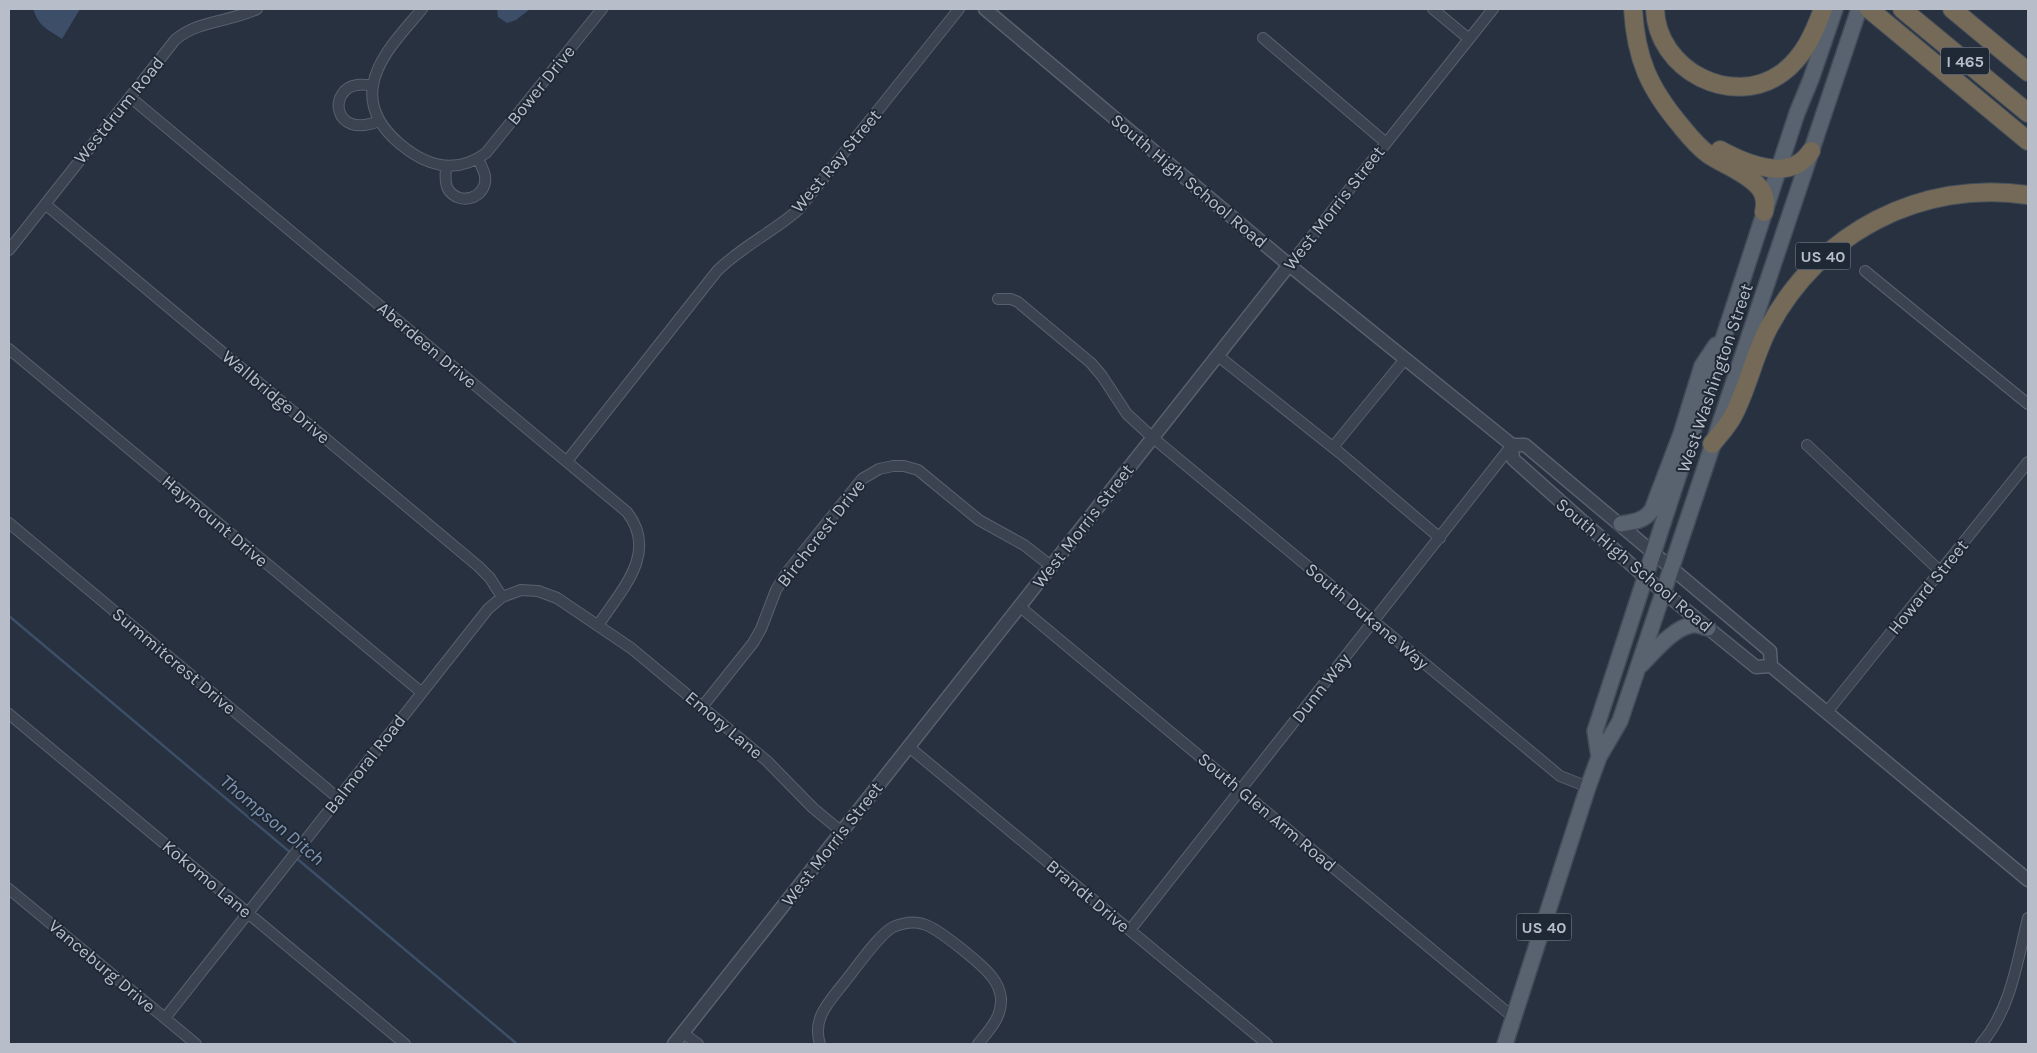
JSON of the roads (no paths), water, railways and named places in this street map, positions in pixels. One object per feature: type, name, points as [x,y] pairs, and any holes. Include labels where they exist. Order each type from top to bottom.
[{"type":"highway","points":[[1633,9],[1637,44],[1648,78],[1664,105],[1692,141],[1708,154],[1758,186],[1766,202],[1764,212]]},
{"type":"highway","points":[[1655,9],[1661,36],[1674,57],[1682,65],[1704,80],[1720,85],[1737,87],[1749,86],[1770,80],[1791,66],[1804,50],[1822,9]]},
{"type":"highway","name":"I 465","points":[[1902,9],[2028,113]]},
{"type":"highway","name":"I 465","points":[[1952,9],[2028,72]]},
{"type":"highway","points":[[1875,14],[2028,141]]},
{"type":"highway","points":[[1681,126],[1712,146],[1737,158],[1779,169],[1797,166],[1806,160],[1811,152]]},
{"type":"highway","name":"US 40","points":[[1712,444],[1734,415],[1762,342],[1780,309],[1803,277],[1836,245],[1874,221],[1924,201],[1944,196],[1983,192],[2028,195]]},
{"type":"main road","name":"West Washington Street","points":[[1599,757],[1595,731],[1764,212],[1835,9]]},
{"type":"main road","name":"West Washington Street","points":[[1504,1044],[1588,787],[1599,757],[1620,721],[1859,9]]},
{"type":"main road","points":[[1621,524],[1639,521],[1648,516],[1652,510],[1681,434],[1702,366],[1729,324]]},
{"type":"main road","points":[[1638,668],[1678,630],[1691,625],[1708,628]]},
{"type":"street","name":"Westdrum Road","points":[[9,250],[170,47],[182,35],[204,24],[246,14],[257,9]]},
{"type":"street","points":[[373,86],[357,85],[346,90],[341,96],[339,108],[343,119],[354,125],[361,126],[379,121],[372,102],[377,70],[385,55],[422,9]]},
{"type":"street","name":"Bower Drive","points":[[379,121],[388,134],[423,160],[446,166],[460,165],[478,158],[491,147],[602,9]]},
{"type":"street","name":"West Ray Street","points":[[567,462],[717,271],[732,257],[776,228],[798,210],[959,9]]},
{"type":"street","name":"South High School Road","points":[[985,9],[1289,265],[1405,359],[1512,445],[1525,445],[1621,524],[1770,651],[1771,666]]},
{"type":"street","points":[[1432,9],[1469,39]]},
{"type":"street","name":"West Morris Street","points":[[674,1044],[1152,437],[1493,9]]},
{"type":"street","points":[[1262,38],[1386,142]]},
{"type":"street","name":"Aberdeen Drive","points":[[130,97],[624,510],[634,522],[640,552],[633,572],[599,624]]},
{"type":"street","points":[[446,166],[446,182],[452,193],[460,198],[472,198],[482,190],[485,183],[485,175],[478,158]]},
{"type":"street","name":"Wallbridge Drive","points":[[45,204],[478,566],[490,578],[502,597]]},
{"type":"street","points":[[1865,271],[2028,404]]},
{"type":"street","name":"South Dukane Way","points":[[998,299],[1011,299],[1018,302],[1088,361],[1102,376],[1127,414],[1152,437],[1560,776],[1588,787]]},
{"type":"street","name":"Haymount Drive","points":[[9,349],[421,692]]},
{"type":"street","points":[[1217,355],[1333,447],[1440,538]]},
{"type":"street","points":[[1333,447],[1405,359]]},
{"type":"street","name":"South High School Road","points":[[1512,445],[1513,459],[1645,577],[1756,667],[1771,666],[2028,880]]},
{"type":"street","name":"Dunn Way","points":[[1130,930],[1512,445]]},
{"type":"street","points":[[1807,445],[1940,571]]},
{"type":"street","name":"Howard Street","points":[[1827,712],[2028,462]]},
{"type":"street","name":"Birchcrest Drive","points":[[702,707],[753,643],[761,629],[776,590],[788,571],[865,476],[883,468],[893,466],[908,467],[923,473],[985,523],[1027,547],[1051,566]]},
{"type":"street","name":"Summitcrest Drive","points":[[9,524],[338,798]]},
{"type":"street","name":"Balmoral Road","points":[[164,1018],[488,609],[502,597],[522,590],[546,593],[599,624]]},
{"type":"street","name":"South Glen Arm Road","points":[[1020,606],[1513,1017]]},
{"type":"street","name":"Emory Lane","points":[[599,624],[628,645],[767,761],[813,808],[842,832]]},
{"type":"street","name":"Kokomo Lane","points":[[9,714],[405,1044]]},
{"type":"street","name":"Brandt Drive","points":[[909,747],[1267,1044]]},
{"type":"street","name":"Vanceburg Drive","points":[[9,889],[196,1044]]},
{"type":"street","points":[[1982,1044],[2002,1014],[2028,918]]},
{"type":"street","points":[[820,1044],[817,1029],[824,1007],[883,935],[891,928],[907,923],[924,924],[939,932],[989,974],[996,984],[1000,995],[1000,1011],[995,1023],[978,1044]]},
{"type":"street","points":[[683,1033],[698,1044]]},
{"type":"water","points":[[33,9],[80,9],[62,39],[41,24]]},
{"type":"water","points":[[497,9],[530,9],[516,20],[507,23],[498,17]]},
{"type":"waterway","name":"Thompson Ditch","points":[[9,616],[291,853]]},
{"type":"waterway","name":"Thompson Ditch","points":[[295,857],[517,1044]]}]
